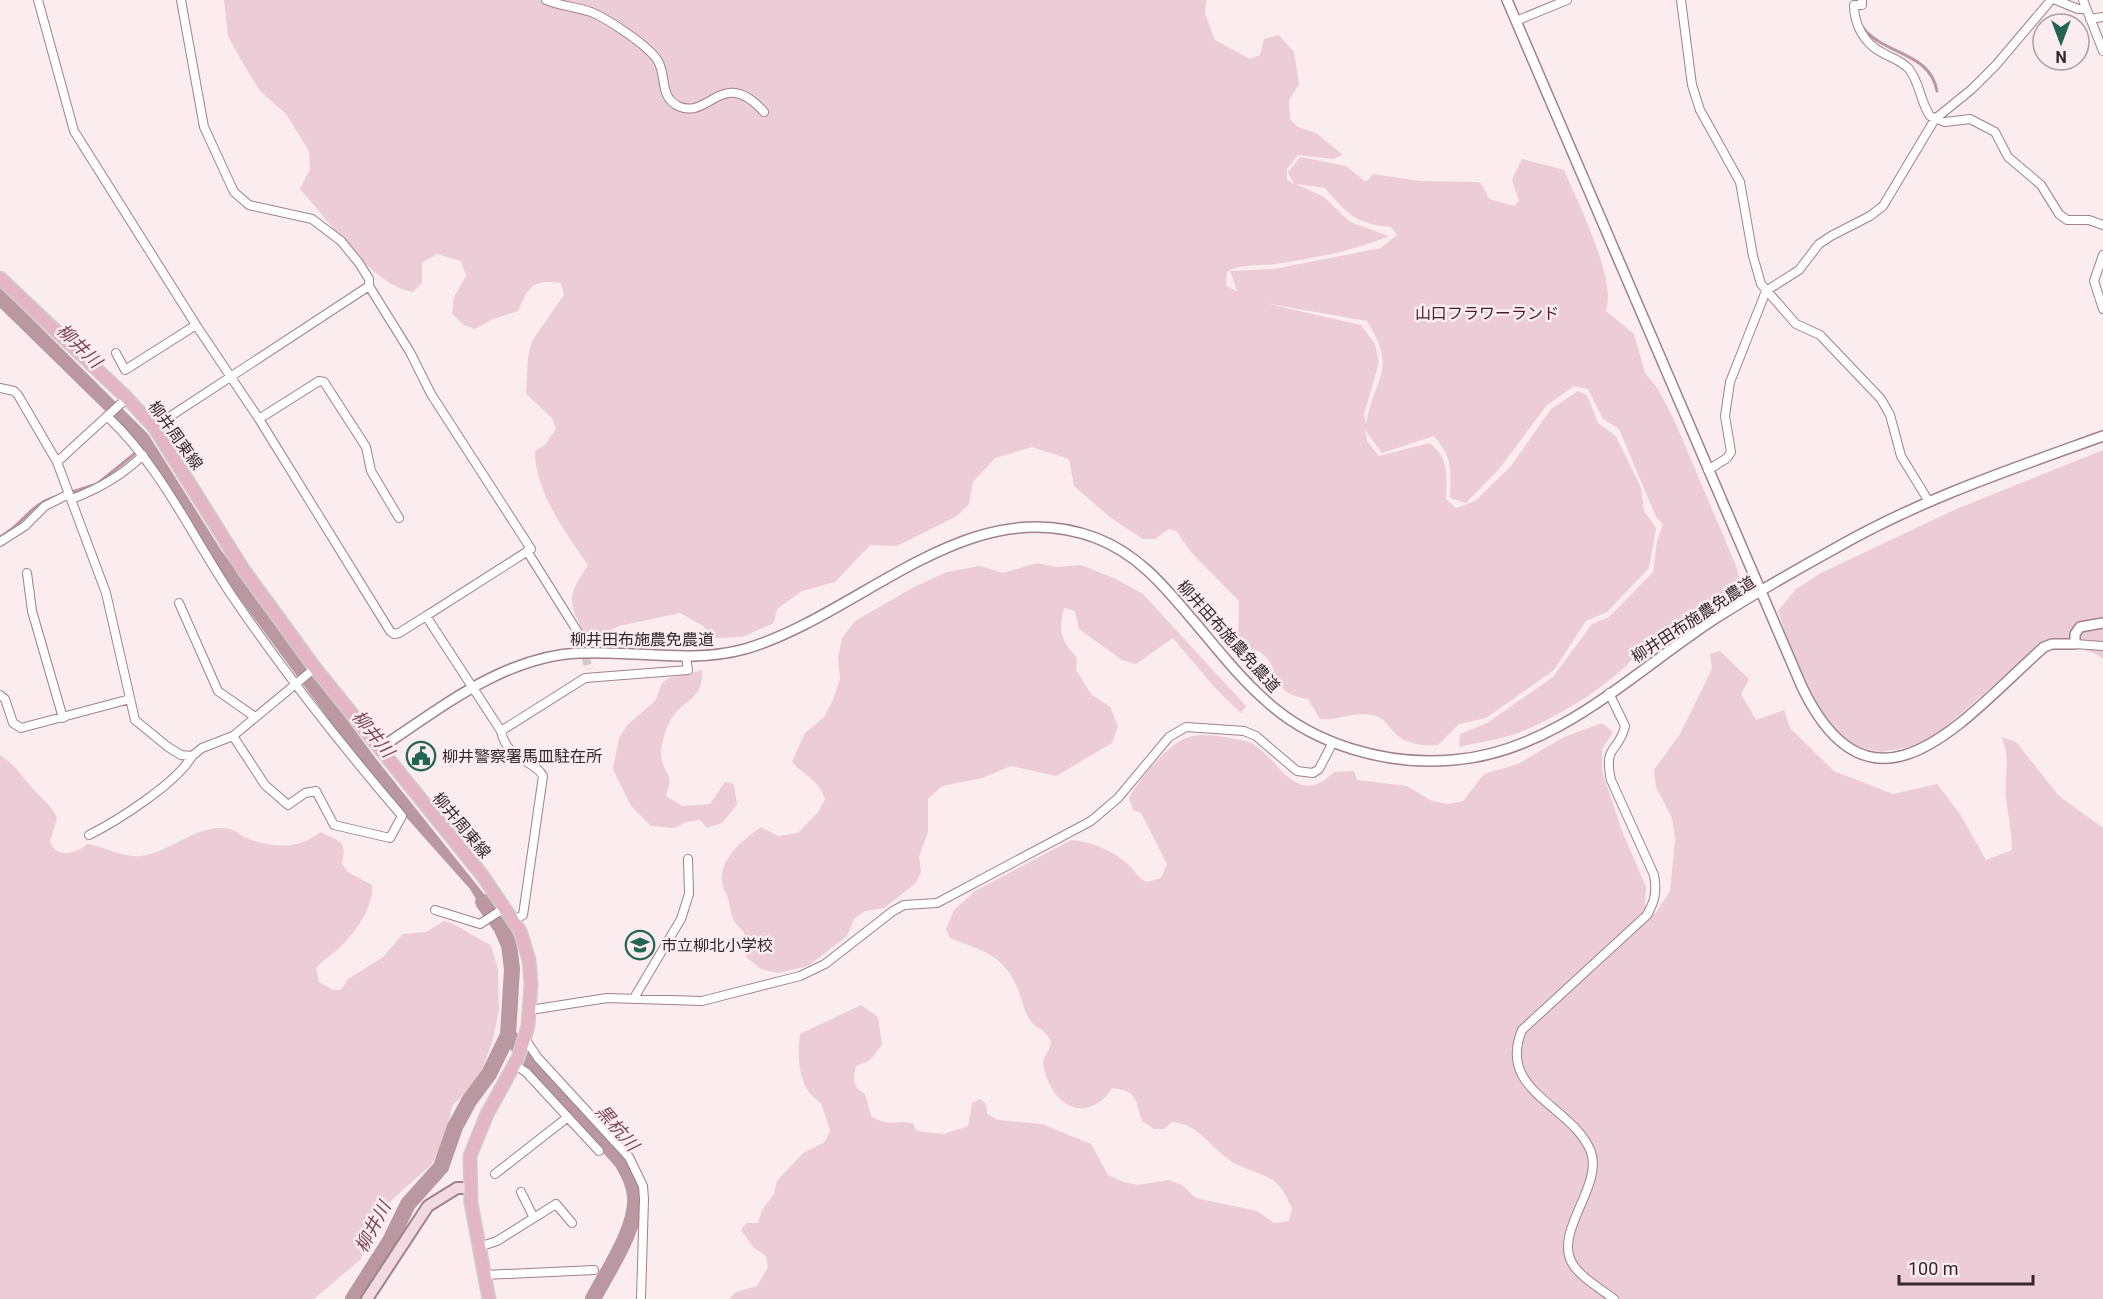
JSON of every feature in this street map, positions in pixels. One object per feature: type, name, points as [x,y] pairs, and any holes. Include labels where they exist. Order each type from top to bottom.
[{"type":"main road","name":"柳井周東線","points":[[0,278],[124,401],[154,427],[243,568],[314,670],[380,748],[514,920],[529,960],[530,1010],[525,1040],[517,1062],[475,1138],[470,1156],[470,1188],[489,1299]]},
{"type":"main road","points":[[367,1299],[428,1206],[457,1188],[470,1188]]},
{"type":"street","points":[[38,0],[74,131],[196,325],[259,419],[390,631],[394,634],[399,633],[531,549],[431,394],[410,352],[369,286],[369,279],[341,241],[312,219],[249,205],[234,192],[204,127],[181,0]]},
{"type":"street","points":[[546,0],[591,12],[639,42],[658,62],[666,97],[679,106],[690,108],[703,105],[720,94],[729,92],[752,98],[764,112]]},
{"type":"street","points":[[1507,0],[1760,592],[1802,687],[1822,725],[1842,745],[1875,758],[1898,758],[1920,752],[1957,726],[2044,647],[2052,644],[2103,646]]},
{"type":"street","points":[[1516,21],[1567,0]]},
{"type":"street","points":[[1681,0],[1692,85],[1700,110],[1740,182],[1753,256],[1766,291],[1796,324],[1820,335],[1881,399],[1890,415],[1901,456],[1928,500]]},
{"type":"street","points":[[1708,470],[1727,458],[1731,452],[1725,416],[1730,382],[1766,291],[1799,270],[1819,244],[1870,216],[1883,206],[1935,119],[1972,89],[1996,65],[2051,0]]},
{"type":"street","points":[[2056,0],[2078,9],[2085,9]]},
{"type":"street","points":[[2083,0],[2086,12]]},
{"type":"street","points":[[1859,4],[1854,15],[1862,33],[1880,52],[1904,64],[1916,81],[1924,107],[1935,119],[1952,122],[1970,118],[1988,127],[1995,132],[2013,162],[2045,189],[2059,214],[2067,220],[2089,220],[2103,225]]},
{"type":"street","points":[[2091,21],[2103,51]]},
{"type":"street","points":[[2103,255],[2094,281],[2103,309]]},
{"type":"street","points":[[154,427],[369,286]]},
{"type":"street","points":[[116,353],[125,370],[196,325]]},
{"type":"street","points":[[259,419],[319,381],[324,382],[366,447],[371,471],[399,518]]},
{"type":"street","points":[[0,388],[14,391],[18,395],[57,462],[106,593],[135,720],[168,747],[181,754],[192,756]]},
{"type":"street","points":[[57,462],[124,401]]},
{"type":"street","points":[[108,416],[140,452],[233,597],[402,816],[390,838],[334,825],[316,791],[305,793],[288,805],[265,785],[232,736]]},
{"type":"street","name":"柳井田布施農免農道","points":[[380,748],[473,688],[518,666],[557,656],[610,653],[686,657],[741,650],[780,636],[923,560],[979,535],[1015,527],[1059,528],[1096,538],[1138,561],[1170,593],[1266,702],[1304,727],[1333,742],[1379,756],[1404,760],[1471,759],[1531,741],[1570,721],[1716,618],[1836,547],[1928,500],[2103,436]]},
{"type":"street","points":[[0,542],[25,526],[45,506],[119,475],[140,452]]},
{"type":"street","points":[[527,551],[579,634]]},
{"type":"street","points":[[27,573],[32,611],[63,718]]},
{"type":"street","points":[[179,603],[218,691],[255,717]]},
{"type":"street","points":[[426,616],[517,758],[540,770],[543,776],[527,874],[524,915],[514,920]]},
{"type":"street","points":[[2075,644],[2075,634],[2080,627],[2103,623]]},
{"type":"street","points":[[501,731],[591,673],[677,672],[688,670],[686,657]]},
{"type":"street","points":[[89,835],[146,798],[181,770],[202,748],[232,736],[314,670]]},
{"type":"street","points":[[1609,693],[1625,726],[1623,735],[1611,748],[1608,767],[1611,780],[1654,875],[1656,887],[1654,903],[1647,915],[1522,1030],[1516,1043],[1515,1059],[1518,1069],[1532,1087],[1576,1130],[1590,1151],[1593,1162],[1591,1176],[1568,1241],[1569,1255],[1574,1265],[1614,1299]]},
{"type":"street","points":[[0,695],[5,699],[13,723],[21,728],[130,699]]},
{"type":"street","points":[[530,1010],[607,998],[702,1001],[816,970],[893,910],[904,905],[937,903],[1091,821],[1118,798],[1178,730],[1196,726],[1244,731],[1256,736],[1297,771],[1305,773],[1318,769],[1333,742]]},
{"type":"street","points":[[634,999],[681,919],[689,894],[688,859]]},
{"type":"street","points":[[435,910],[471,923],[485,922],[504,908]]},
{"type":"street","points":[[525,1040],[538,1058],[629,1157],[637,1172],[644,1199],[641,1299]]},
{"type":"street","points":[[517,1062],[599,1151]]},
{"type":"street","points":[[495,1174],[568,1117]]},
{"type":"street","points":[[521,1192],[534,1218]]},
{"type":"street","points":[[479,1247],[497,1241],[556,1204],[572,1223]]},
{"type":"street","points":[[485,1275],[594,1270]]},
{"type":"green space","name":"山口フラワーランド","points":[[224,0],[1206,0],[1205,14],[1215,40],[1250,59],[1260,55],[1264,39],[1279,35],[1294,52],[1299,84],[1289,100],[1290,119],[1298,127],[1316,133],[1343,155],[1333,159],[1298,155],[1287,169],[1287,180],[1294,184],[1288,172],[1300,157],[1346,166],[1366,182],[1373,174],[1420,181],[1481,183],[1489,199],[1514,206],[1519,201],[1512,180],[1522,159],[1564,170],[1601,260],[1608,297],[1606,311],[1634,334],[1645,373],[1658,389],[1675,422],[1737,568],[1739,579],[1736,586],[1655,646],[1642,647],[1618,673],[1568,708],[1518,733],[1459,747],[1460,734],[1487,723],[1553,677],[1592,624],[1609,617],[1653,572],[1657,541],[1663,524],[1656,517],[1619,429],[1603,419],[1588,389],[1574,386],[1546,406],[1500,468],[1466,503],[1450,498],[1450,465],[1445,451],[1434,436],[1382,453],[1365,430],[1367,441],[1379,456],[1429,443],[1436,448],[1445,468],[1446,499],[1456,508],[1475,501],[1511,466],[1551,409],[1578,391],[1587,395],[1598,423],[1616,436],[1641,488],[1644,511],[1656,528],[1649,568],[1607,612],[1586,621],[1554,670],[1486,718],[1459,724],[1438,745],[1419,744],[1405,740],[1377,716],[1358,714],[1320,719],[1308,699],[1285,691],[1272,666],[1260,652],[1242,646],[1238,640],[1239,601],[1191,552],[1176,531],[1169,529],[1155,539],[1143,539],[1111,518],[1074,486],[1069,459],[1032,447],[995,458],[973,482],[969,504],[957,516],[897,546],[870,545],[835,582],[802,591],[777,609],[774,623],[742,637],[715,638],[703,626],[680,613],[619,626],[601,635],[584,632],[574,612],[572,597],[588,565],[553,511],[540,482],[536,466],[535,451],[546,444],[556,429],[552,418],[526,394],[528,357],[532,341],[564,295],[561,283],[544,282],[533,286],[518,311],[493,319],[475,329],[464,325],[452,314],[454,297],[466,276],[461,261],[437,254],[422,263],[422,283],[413,292],[382,278],[352,249],[300,189],[310,169],[309,151],[286,114],[260,91],[228,36]],"holes":[[[1296,184],[1325,188],[1353,216],[1379,226],[1391,227],[1397,235],[1381,248],[1274,269],[1230,271],[1237,291],[1226,286],[1227,272],[1238,267],[1276,264],[1319,256],[1348,250],[1389,236],[1350,222],[1324,197]],[[1264,303],[1367,321],[1376,338],[1383,362],[1366,424],[1364,414],[1379,363],[1375,344],[1361,325]]]},
{"type":"green space","points":[[2103,450],[2103,659],[2091,652],[2045,640],[1941,731],[1921,745],[1881,752],[1863,748],[1839,737],[1817,706],[1790,648],[1778,611],[1796,589],[1821,573],[1954,510]]},
{"type":"green space","points":[[1037,563],[1056,567],[1081,565],[1116,579],[1143,594],[1246,706],[1241,713],[1215,688],[1173,638],[1136,664],[1122,660],[1079,629],[1075,611],[1064,608],[1061,630],[1064,641],[1077,658],[1076,670],[1091,694],[1110,707],[1118,726],[1112,743],[1056,776],[1011,766],[982,778],[942,786],[928,799],[928,832],[919,857],[921,872],[916,883],[884,908],[865,911],[854,919],[847,936],[808,966],[778,973],[761,969],[746,957],[744,932],[733,919],[723,888],[723,868],[739,845],[761,827],[778,836],[798,833],[819,811],[825,799],[822,792],[815,782],[792,762],[805,733],[824,717],[833,700],[840,679],[838,658],[842,638],[855,621],[914,587],[947,572],[980,566],[1003,573]]},
{"type":"green space","points":[[1720,651],[1749,679],[1741,694],[1756,720],[1784,710],[1790,728],[1834,771],[1893,794],[1937,784],[1960,814],[1986,860],[2012,850],[2006,798],[2007,761],[2002,737],[2016,742],[2059,796],[2103,828],[2103,1299],[729,1299],[736,1292],[757,1286],[768,1267],[766,1256],[753,1247],[741,1230],[746,1223],[758,1223],[762,1210],[774,1194],[777,1181],[803,1153],[825,1142],[830,1130],[821,1103],[813,1097],[803,1082],[799,1063],[800,1034],[861,1005],[878,1017],[882,1045],[869,1061],[856,1066],[854,1075],[854,1082],[865,1094],[871,1116],[887,1122],[913,1123],[917,1131],[944,1134],[968,1126],[972,1103],[980,1099],[986,1104],[987,1114],[998,1120],[1042,1124],[1091,1144],[1108,1175],[1124,1182],[1137,1185],[1169,1180],[1182,1185],[1196,1198],[1257,1211],[1274,1223],[1289,1221],[1292,1208],[1276,1183],[1234,1163],[1190,1127],[1172,1122],[1164,1129],[1154,1129],[1142,1121],[1134,1098],[1127,1091],[1112,1088],[1095,1105],[1086,1108],[1076,1108],[1059,1098],[1052,1090],[1043,1063],[1051,1042],[1043,1030],[1030,1020],[1016,985],[1004,966],[989,954],[950,938],[946,929],[954,910],[975,891],[1071,840],[1093,844],[1114,854],[1147,882],[1161,878],[1167,864],[1141,813],[1133,810],[1129,798],[1163,754],[1189,737],[1216,736],[1251,743],[1299,784],[1309,786],[1321,782],[1334,772],[1354,771],[1357,780],[1407,786],[1432,801],[1448,804],[1463,801],[1484,774],[1518,764],[1564,737],[1602,723],[1613,732],[1602,749],[1602,771],[1622,831],[1646,887],[1645,904],[1655,914],[1670,891],[1675,839],[1672,818],[1656,787],[1654,770],[1680,734],[1712,669],[1710,654]]},
{"type":"green space","points":[[702,670],[699,689],[673,716],[664,738],[661,757],[669,777],[666,796],[682,806],[710,804],[725,782],[734,784],[737,805],[722,823],[707,828],[700,820],[687,822],[674,828],[651,826],[631,806],[613,769],[619,738],[627,725],[655,701],[662,683],[669,678]]},
{"type":"green space","points":[[0,755],[52,809],[57,818],[50,842],[54,848],[63,853],[73,852],[88,844],[128,855],[141,856],[162,850],[202,831],[223,828],[266,844],[285,846],[304,842],[320,832],[340,842],[343,846],[342,864],[348,872],[372,885],[372,893],[362,920],[356,929],[316,969],[319,982],[334,990],[341,990],[348,979],[383,957],[403,934],[426,932],[444,921],[456,925],[491,945],[498,969],[499,1010],[493,1039],[479,1079],[452,1106],[445,1140],[431,1165],[386,1205],[376,1221],[360,1260],[314,1299],[0,1299]]},
{"type":"shaded area","points":[[0,287],[148,434],[221,550],[377,760],[496,909],[486,916],[470,889],[405,816],[333,725],[237,595],[139,444],[0,308]]},
{"type":"waterway","points":[[1863,28],[1883,44],[1917,61],[1933,78],[1937,91]]},
{"type":"waterway","points":[[72,492],[97,484],[138,451]]},
{"type":"waterway","points":[[0,537],[9,532],[40,504],[58,496]]},
{"type":"waterway","name":"柳井川","points":[[353,1299],[390,1241],[408,1204],[441,1167],[455,1127],[469,1101],[489,1074],[508,1035],[512,969],[509,945],[501,927],[483,902]]},
{"type":"waterway","name":"黒杭川","points":[[511,1038],[622,1162],[633,1187],[635,1208],[632,1221],[593,1299]]},
{"type":"tunnel","points":[[579,634],[589,669]]},
{"type":"place","name":"柳井警察署馬皿駐在所","points":[[421,756]]},
{"type":"place","name":"市立柳北小学校","points":[[640,945]]}]
